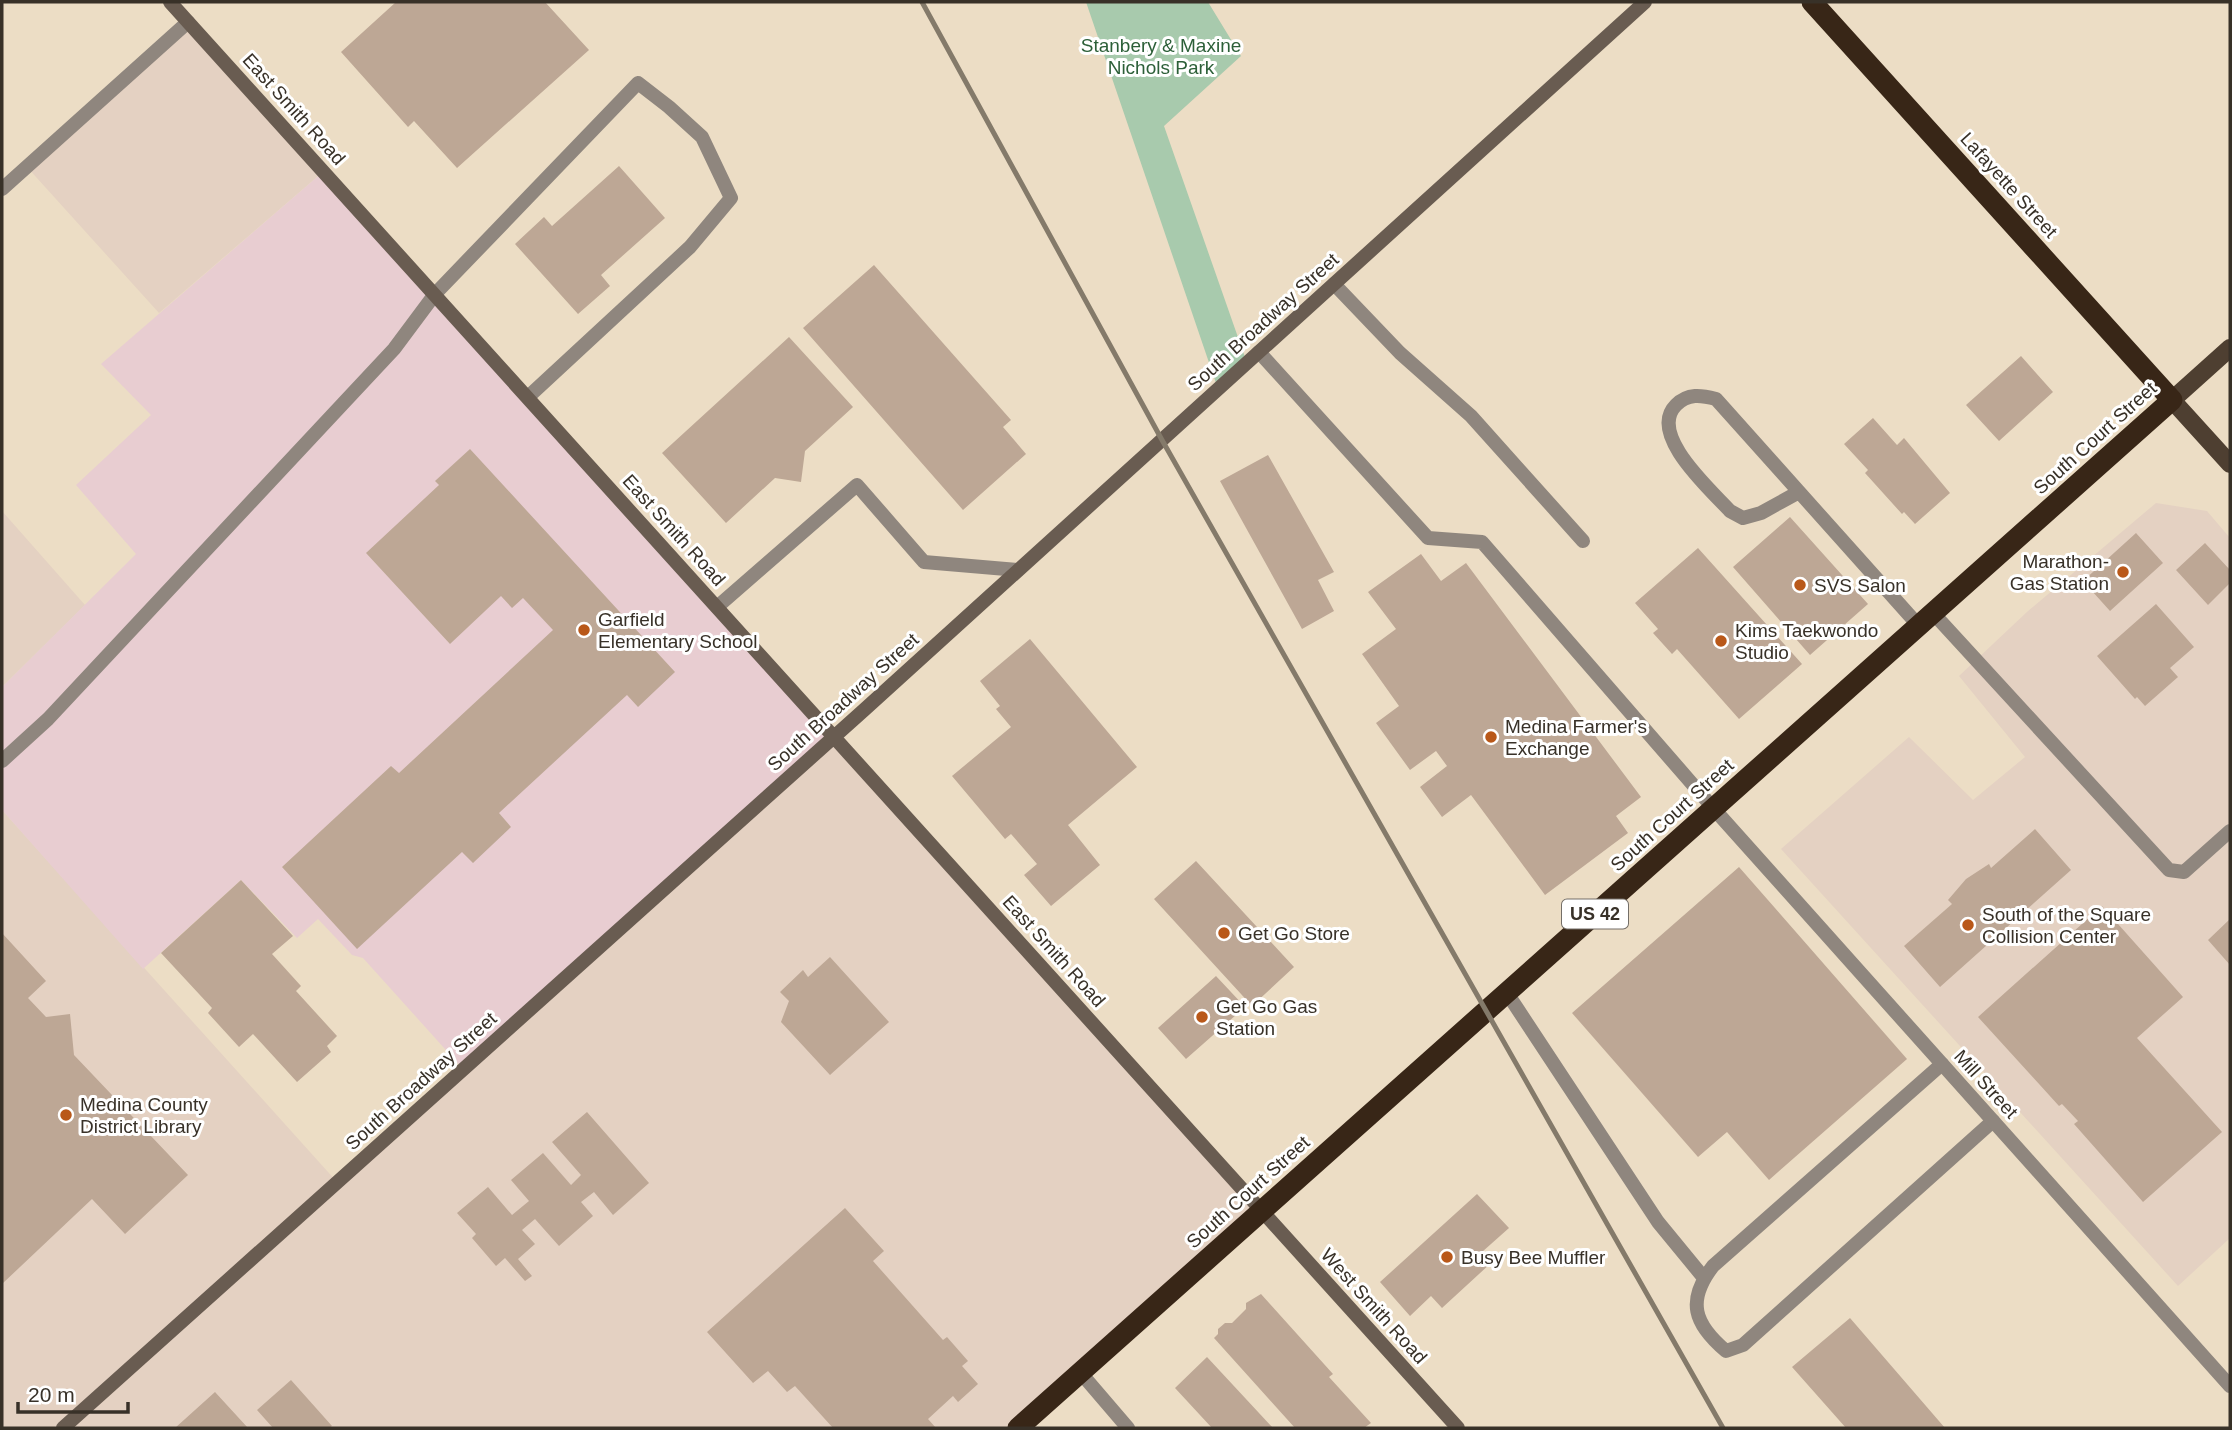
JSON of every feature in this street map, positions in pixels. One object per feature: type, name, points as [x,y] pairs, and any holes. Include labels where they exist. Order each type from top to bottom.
[{"type":"highway","name":"Lafayette Street","points":[[1812,2],[2172,400]]},
{"type":"highway","name":"South Court Street","points":[[1018,1428],[2172,400]]},
{"type":"main road","name":"East Smith Road","points":[[170,2],[1262,1209]]},
{"type":"main road","name":"South Broadway Street","points":[[63,1428],[834,736],[1645,2]]},
{"type":"main road","name":"South Court Street","points":[[2172,400],[2230,348]]},
{"type":"main road","points":[[2172,400],[2230,464]]},
{"type":"main road","name":"West Smith Road","points":[[1262,1209],[1458,1428]]},
{"type":"street","points":[[2,189],[188,22]]},
{"type":"street","points":[[2,761],[48,719],[394,349],[436,294],[638,83],[702,137],[731,198],[690,247],[528,397]]},
{"type":"street","points":[[1334,284],[1400,352],[1471,416],[1583,541]]},
{"type":"street","name":"Mill Street","points":[[1259,352],[1429,538],[1482,542],[1714,809],[2230,1385]]},
{"type":"street","points":[[1799,492],[1761,513],[1743,518],[1730,511],[1670,440],[1668,424],[1674,406],[1687,396],[1702,395],[1716,399],[1799,492],[2169,870],[2184,872],[2230,831]]},
{"type":"street","points":[[717,607],[857,485],[925,562],[1018,570]]},
{"type":"street","points":[[1507,993],[1658,1222],[1704,1278]]},
{"type":"street","points":[[1942,1064],[1723,1257],[1704,1278],[1695,1302],[1702,1325],[1726,1351],[1742,1345],[1993,1121]]},
{"type":"street","points":[[1080,1372],[1128,1428]]},
{"type":"shaded area","points":[[188,22],[324,171],[159,313],[27,167]]},
{"type":"shaded area","points":[[324,171],[834,736],[463,1069],[363,958],[352,955],[318,919],[297,938],[241,880],[143,969],[2,810],[2,687],[136,554],[76,485],[151,415],[101,364]]},
{"type":"shaded area","points":[[2156,503],[2207,511],[2230,538],[2230,1238],[2178,1286],[1781,849],[1909,737],[1973,800],[2025,757],[1959,676],[2028,611]]},
{"type":"shaded area","points":[[2,511],[85,605],[2,687]]},
{"type":"shaded area","points":[[834,736],[1261,1209],[1018,1428],[2,1428],[2,810],[337,1182]]},
{"type":"green space","name":"Stanbery & Maxine Nichols Park","points":[[1086,2],[1208,2],[1241,56],[1164,126],[1247,363],[1218,389]]},
{"type":"building","points":[[396,2],[545,2],[589,50],[457,168],[414,121],[408,127],[341,52]]},
{"type":"building","points":[[619,166],[665,218],[601,275],[610,286],[578,314],[515,244],[544,217],[552,226]]},
{"type":"building","points":[[874,265],[1011,420],[1003,427],[1026,454],[963,510],[803,328]]},
{"type":"building","points":[[789,337],[853,407],[805,451],[801,482],[775,478],[726,523],[662,453]]},
{"type":"building","points":[[2021,356],[2053,392],[1999,441],[1966,405]]},
{"type":"building","points":[[1873,418],[1897,445],[1904,438],[1950,493],[1915,524],[1904,512],[1902,514],[1865,473],[1868,470],[1844,444]]},
{"type":"building","points":[[470,449],[675,672],[638,707],[627,695],[499,813],[511,827],[473,863],[462,852],[357,949],[282,867],[391,766],[399,773],[553,630],[523,598],[512,608],[501,596],[450,644],[366,553],[439,485],[435,481]]},
{"type":"building","points":[[1268,455],[1334,572],[1318,580],[1334,611],[1302,629],[1220,481]]},
{"type":"building","name":"SVS Salon","points":[[1790,517],[1868,604],[1810,655],[1733,567]]},
{"type":"building","name":"Marathon- Gas Station","points":[[2136,533],[2163,563],[2110,611],[2083,581]]},
{"type":"building","points":[[2205,543],[2230,570],[2230,583],[2208,605],[2176,570]]},
{"type":"building","name":"Kims Taekwondo Studio","points":[[1698,548],[1802,664],[1739,719],[1677,649],[1672,654],[1653,633],[1658,629],[1635,603]]},
{"type":"building","name":"Medina Farmer's Exchange","points":[[1421,554],[1441,581],[1466,563],[1641,797],[1616,816],[1628,833],[1545,895],[1471,795],[1442,817],[1420,787],[1447,766],[1436,751],[1410,770],[1376,723],[1399,706],[1362,654],[1396,629],[1368,592]]},
{"type":"building","points":[[2156,604],[2194,647],[2170,668],[2178,677],[2145,706],[2137,697],[2135,699],[2097,656]]},
{"type":"building","points":[[1030,639],[1137,767],[1068,825],[1100,865],[1051,906],[1024,875],[1037,864],[1011,834],[1005,839],[952,776],[1011,727],[996,709],[1000,706],[980,681]]},
{"type":"building","name":"South of the Square Collision Center","points":[[2035,829],[2071,870],[1940,987],[1904,946],[1952,904],[1948,900],[1966,879],[1989,864],[1991,868]]},
{"type":"building","name":"Get Go Store","points":[[1196,861],[1294,967],[1252,1006],[1154,899]]},
{"type":"building","points":[[1739,867],[1907,1059],[1769,1180],[1727,1132],[1698,1157],[1572,1013]]},
{"type":"building","points":[[241,880],[293,936],[272,954],[301,986],[296,991],[337,1036],[327,1046],[331,1052],[297,1082],[253,1034],[239,1047],[208,1013],[212,1008],[161,953]]},
{"type":"building","points":[[2102,906],[2183,997],[2137,1038],[2222,1132],[2143,1202],[2074,1124],[2078,1121],[2062,1104],[2059,1106],[1978,1017]]},
{"type":"building","points":[[2230,919],[2230,965],[2208,940]]},
{"type":"building","name":"Medina County District Library","points":[[2,933],[46,981],[28,998],[46,1017],[70,1014],[74,1055],[188,1175],[125,1234],[92,1199],[2,1284]]},
{"type":"building","points":[[830,957],[889,1022],[830,1075],[781,1022],[789,1001],[780,992],[803,970],[808,977]]},
{"type":"building","name":"Get Go Gas Station","points":[[1216,976],[1245,1007],[1186,1059],[1158,1028]]},
{"type":"building","points":[[587,1112],[649,1183],[613,1215],[594,1192],[581,1202],[593,1216],[559,1246],[535,1219],[522,1230],[535,1244],[518,1259],[532,1276],[525,1281],[505,1258],[496,1266],[472,1238],[476,1234],[457,1213],[488,1187],[512,1215],[529,1201],[511,1180],[543,1153],[571,1185],[581,1175],[552,1142]]},
{"type":"building","name":"Busy Bee Muffler","points":[[1477,1194],[1509,1228],[1482,1252],[1491,1263],[1442,1308],[1431,1296],[1410,1316],[1380,1282]]},
{"type":"building","points":[[845,1208],[884,1251],[873,1261],[943,1340],[947,1337],[968,1361],[962,1366],[978,1384],[958,1402],[953,1396],[928,1419],[936,1428],[833,1428],[795,1386],[787,1392],[768,1371],[753,1383],[707,1332]]},
{"type":"building","points":[[1261,1294],[1333,1374],[1329,1377],[1371,1423],[1364,1428],[1295,1428],[1214,1338],[1218,1329],[1225,1323],[1232,1323],[1246,1309],[1246,1303]]},
{"type":"building","points":[[1850,1318],[1945,1428],[1846,1428],[1792,1367]]},
{"type":"building","points":[[1207,1357],[1273,1428],[1212,1428],[1175,1388]]},
{"type":"building","points":[[291,1380],[332,1426],[273,1428],[257,1410]]},
{"type":"building","points":[[215,1392],[248,1428],[175,1428]]},
{"type":"railway","points":[[922,2],[1162,440],[1723,1428]]},
{"type":"place","name":"Marathon- Gas Station","points":[[2123,572]]},
{"type":"place","name":"SVS Salon","points":[[1800,585]]},
{"type":"place","name":"Garfield Elementary School","points":[[584,630]]},
{"type":"place","name":"Kims Taekwondo Studio","points":[[1721,641]]},
{"type":"place","name":"Medina Farmer's Exchange","points":[[1491,737]]},
{"type":"place","name":"South of the Square Collision Center","points":[[1968,925]]},
{"type":"place","name":"Get Go Store","points":[[1224,933]]},
{"type":"place","name":"Get Go Gas Station","points":[[1202,1017]]},
{"type":"place","name":"Medina County District Library","points":[[66,1115]]},
{"type":"place","name":"Busy Bee Muffler","points":[[1447,1257]]}]
